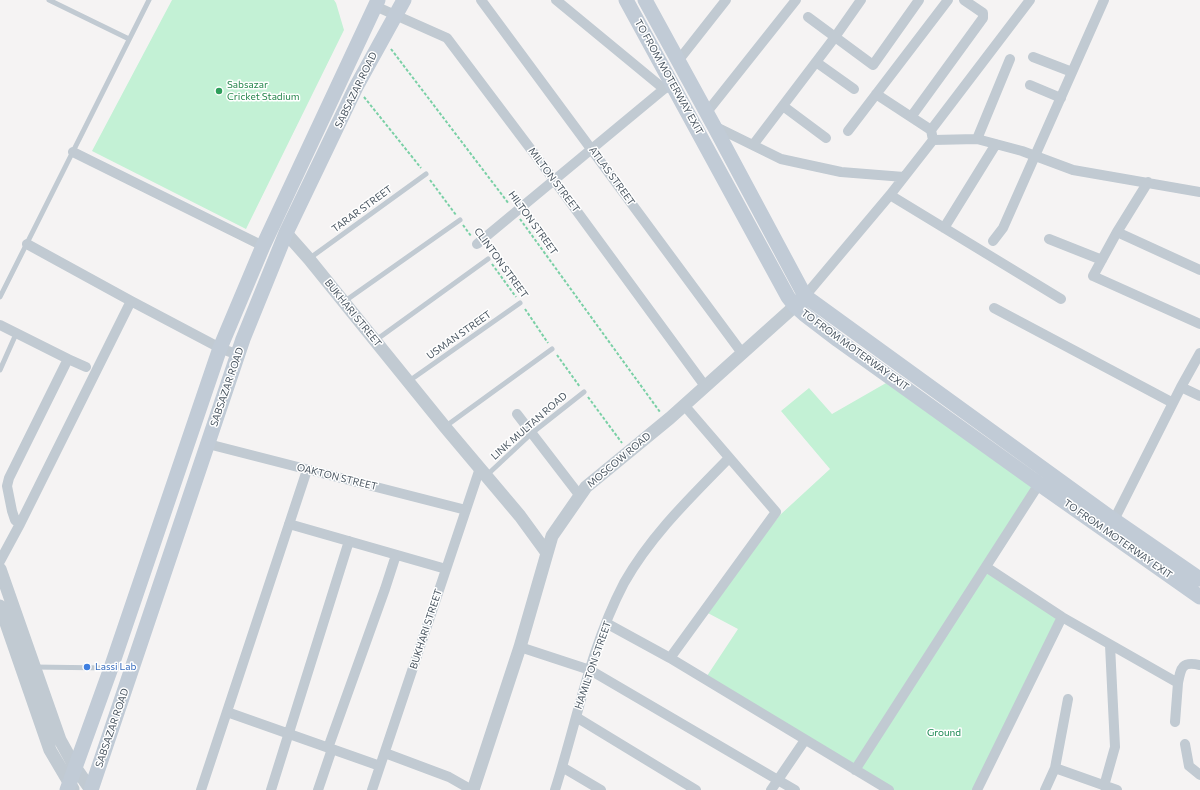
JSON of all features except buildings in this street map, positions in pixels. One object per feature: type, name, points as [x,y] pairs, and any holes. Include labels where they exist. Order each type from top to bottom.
[{"type":"main road","name":"SABSAZAR ROAD","points":[[91,790],[238,355],[286,233],[356,87],[404,0]]},
{"type":"main road","name":"TO FROM MOTERWAY EXIT","points":[[626,0],[668,87],[702,138],[788,297],[800,301],[1200,579]]},
{"type":"main road","name":"TO FROM MOTERWAY EXIT","points":[[649,2],[678,61],[714,126],[800,301],[838,340],[1200,597]]},
{"type":"main road","name":"SABSAZAR ROAD","points":[[70,788],[75,767],[220,348],[263,246],[376,3]]},
{"type":"street","name":"ATLAS STREET","points":[[481,0],[742,353]]},
{"type":"street","points":[[477,244],[668,87],[556,0]]},
{"type":"street","points":[[678,61],[726,0]]},
{"type":"street","points":[[706,112],[796,0]]},
{"type":"street","points":[[753,145],[835,37],[861,0]]},
{"type":"street","points":[[808,17],[873,66],[919,0]]},
{"type":"street","points":[[848,130],[948,0]]},
{"type":"street","points":[[911,117],[983,18],[980,10],[964,0]]},
{"type":"street","points":[[800,301],[904,177],[932,135],[1030,0]]},
{"type":"street","points":[[993,241],[1003,228],[1104,0]]},
{"type":"street","name":"MILTON STREET","points":[[376,3],[395,16],[447,38],[554,180],[705,386]]},
{"type":"street","points":[[1034,57],[1072,72]]},
{"type":"street","points":[[977,139],[1010,59]]},
{"type":"street","points":[[816,62],[854,89]]},
{"type":"street","points":[[1030,85],[1061,98]]},
{"type":"street","points":[[876,94],[911,117],[932,135],[977,139],[1035,156],[1073,170],[1200,192]]},
{"type":"street","points":[[783,106],[826,138]]},
{"type":"street","points":[[714,126],[781,158],[841,172],[904,177]]},
{"type":"street","points":[[944,228],[996,144]]},
{"type":"street","points":[[73,152],[263,246]]},
{"type":"street","points":[[1148,182],[1117,232],[1093,276],[1200,324]]},
{"type":"street","points":[[890,195],[1061,299]]},
{"type":"street","points":[[1117,232],[1200,270]]},
{"type":"street","name":"BUKHARI STREET","points":[[286,233],[520,516],[547,553]]},
{"type":"street","points":[[1049,239],[1102,260]]},
{"type":"street","points":[[27,244],[220,348],[238,355]]},
{"type":"street","points":[[0,561],[20,524],[131,301]]},
{"type":"street","name":"MOSCOW ROAD","points":[[473,790],[520,647],[552,536],[586,487],[666,421],[800,301]]},
{"type":"street","points":[[994,308],[1173,403]]},
{"type":"street","points":[[0,325],[86,367]]},
{"type":"street","points":[[1114,520],[1181,387],[1200,353]]},
{"type":"street","points":[[20,524],[15,520],[12,511],[7,486],[9,478],[68,359]]},
{"type":"street","points":[[1181,387],[1200,396]]},
{"type":"street","points":[[670,658],[776,512],[684,405]]},
{"type":"street","points":[[517,414],[580,496]]},
{"type":"street","name":"OAKTON STREET","points":[[208,444],[466,510]]},
{"type":"street","name":"HAMILTON STREET","points":[[555,790],[599,641],[624,583],[662,528],[729,458]]},
{"type":"street","points":[[201,790],[307,470]]},
{"type":"street","name":"BUKHARI STREET","points":[[372,790],[466,510],[483,472]]},
{"type":"street","points":[[855,770],[1039,484]]},
{"type":"street","points":[[289,524],[446,569]]},
{"type":"street","points":[[271,790],[349,541]]},
{"type":"street","points":[[318,790],[330,748],[396,555]]},
{"type":"street","points":[[986,567],[1062,617],[1110,646],[1178,683]]},
{"type":"street","points":[[0,569],[60,740],[75,767],[91,790]]},
{"type":"street","points":[[0,606],[50,750],[70,788]]},
{"type":"street","points":[[977,790],[1062,617]]},
{"type":"street","points":[[606,623],[670,658],[889,790]]},
{"type":"street","points":[[1104,786],[1115,747],[1110,646]]},
{"type":"street","points":[[520,647],[590,670],[795,790]]},
{"type":"street","points":[[1175,722],[1178,683],[1181,668],[1190,663],[1200,665]]},
{"type":"street","points":[[1046,790],[1055,768],[1068,699]]},
{"type":"street","points":[[226,712],[380,766]]},
{"type":"street","points":[[576,717],[696,790]]},
{"type":"street","points":[[771,790],[805,740]]},
{"type":"street","points":[[1185,744],[1189,766],[1200,775]]},
{"type":"street","points":[[385,753],[449,777],[473,790]]},
{"type":"street","points":[[562,767],[601,790]]},
{"type":"street","points":[[1055,768],[1116,790]]},
{"type":"lane","points":[[49,0],[129,39]]},
{"type":"lane","points":[[0,297],[149,0]]},
{"type":"lane","name":"TARAR STREET","points":[[309,259],[426,174]]},
{"type":"lane","points":[[344,302],[460,220]]},
{"type":"lane","points":[[375,340],[488,259]]},
{"type":"lane","name":"USMAN STREET","points":[[408,382],[520,303]]},
{"type":"lane","points":[[0,370],[16,334]]},
{"type":"lane","points":[[445,427],[552,349]]},
{"type":"lane","name":"LINK MULTAN ROAD","points":[[483,472],[584,392]]},
{"type":"lane","points":[[22,672],[35,667],[110,668]]},
{"type":"path","name":"HILTON STREET","points":[[383,39],[516,213],[666,421]]},
{"type":"path","name":"CLINTON STREET","points":[[356,87],[426,174],[477,244]]},
{"type":"path","name":"CLINTON STREET","points":[[488,259],[552,349],[629,452]]},
{"type":"green space","name":"Sabsazar Cricket Stadium","points":[[172,0],[334,0],[336,3],[344,30],[246,229],[92,151]]},
{"type":"green space","name":"Ground","points":[[893,379],[1039,484],[986,567],[1062,617],[977,790],[889,790],[705,679],[738,629],[704,611],[780,515],[830,469],[781,411],[809,388],[832,414]]},
{"type":"place","name":"Sabsazar Cricket Stadium","points":[[219,91]]},
{"type":"place","name":"Lassi Lab","points":[[87,667]]}]
